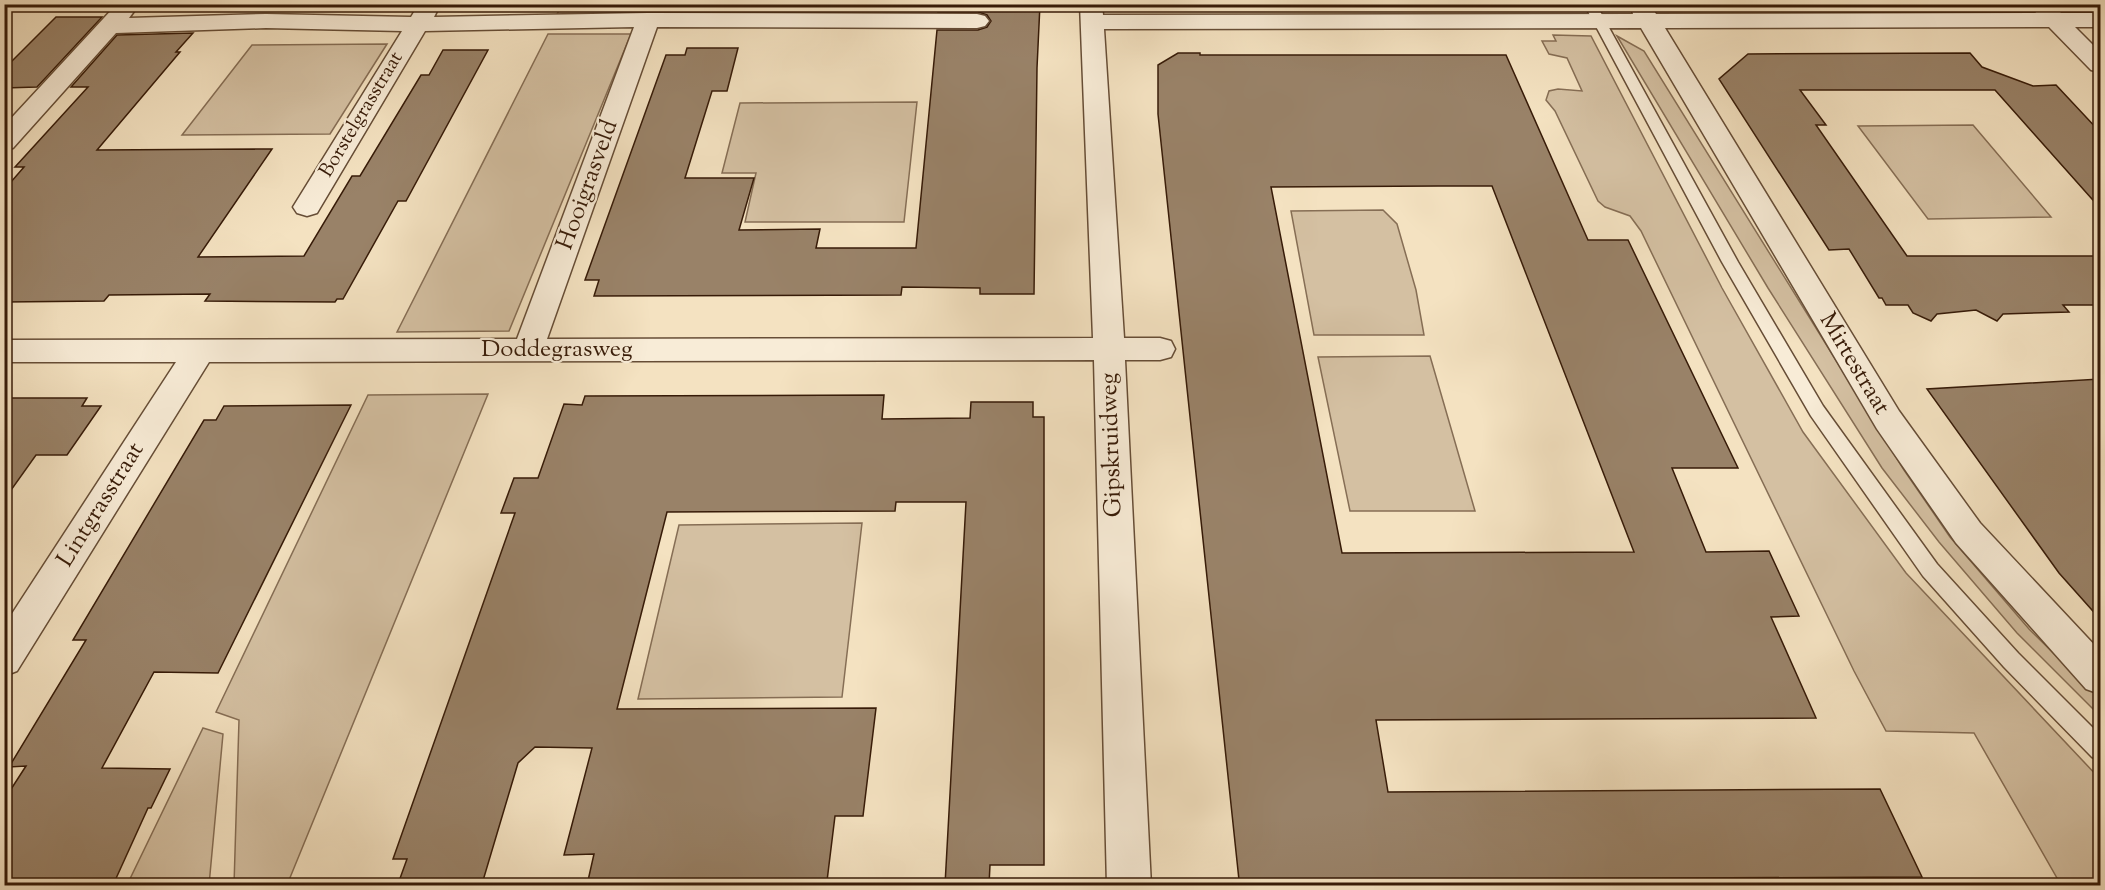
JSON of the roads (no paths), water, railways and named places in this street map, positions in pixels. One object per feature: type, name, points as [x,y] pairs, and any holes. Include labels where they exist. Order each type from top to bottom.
[{"type":"street","points":[[4,142],[129,4]]},
{"type":"street","points":[[2048,12],[2100,65]]},
{"type":"street","points":[[1091,13],[2048,12],[2100,20]]},
{"type":"street","name":"Gipskruidweg","points":[[1091,13],[1109,350],[1129,885]]},
{"type":"street","name":"Mirtestraat","points":[[1644,13],[1888,420],[1968,533],[2100,676]]},
{"type":"street","name":"Borstelgrasstraat","points":[[307,207],[424,14]]},
{"type":"street","name":"Borstelgrasstraat","points":[[110,26],[424,14],[648,20],[977,21]]},
{"type":"street","name":"Hooigrasveld","points":[[528,350],[648,20]]},
{"type":"street","points":[[4,107],[38,106]]},
{"type":"street","name":"Doddegrasweg","points":[[4,351],[1160,349]]},
{"type":"street","name":"Lintgrasstraat","points":[[4,658],[199,352]]},
{"type":"lane","points":[[1595,13],[1730,262],[1824,421],[1930,570],[2012,660],[2100,750]]}]
